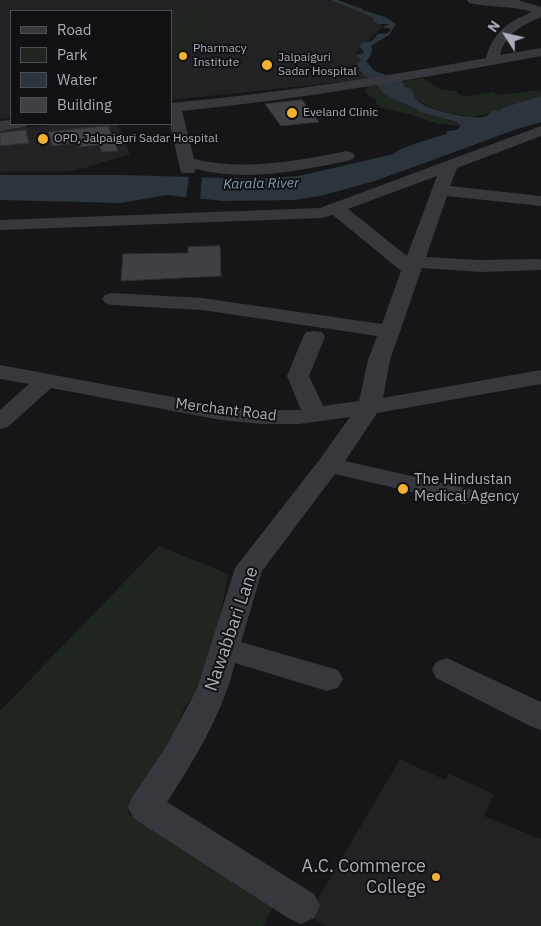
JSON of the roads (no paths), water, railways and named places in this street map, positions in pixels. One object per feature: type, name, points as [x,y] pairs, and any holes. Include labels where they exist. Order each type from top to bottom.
[{"type":"street","points":[[473,0],[486,3],[515,2],[541,12]]},
{"type":"street","points":[[492,60],[501,34],[517,23],[541,12]]},
{"type":"street","points":[[347,156],[300,166],[268,168],[187,166],[172,107],[398,78],[492,60],[541,54]]},
{"type":"street","points":[[0,226],[251,219],[322,213],[337,209],[450,164],[541,131]]},
{"type":"street","points":[[369,407],[379,360],[450,164]]},
{"type":"street","points":[[441,190],[462,194],[513,197],[541,202]]},
{"type":"street","points":[[337,209],[413,266],[539,265]]},
{"type":"street","points":[[112,299],[202,304],[390,331]]},
{"type":"street","points":[[314,337],[298,376],[315,415]]},
{"type":"street","name":"Merchant Road","points":[[0,372],[221,413],[261,417],[315,415],[541,377]]},
{"type":"street","points":[[0,422],[46,380]]},
{"type":"street","points":[[502,384],[541,395]]},
{"type":"street","name":"Nawabbari Lane","points":[[301,906],[146,806],[178,757],[213,690],[224,648],[250,568],[329,465],[369,407]]},
{"type":"street","points":[[329,465],[464,496]]},
{"type":"street","points":[[224,648],[327,679]]},
{"type":"street","points":[[447,670],[541,717]]},
{"type":"water","name":"Karala River","points":[[354,9],[385,17],[396,24],[389,35],[371,46],[371,53],[365,63],[373,70],[403,82],[405,87],[412,90],[416,99],[421,103],[438,111],[461,116],[481,117],[487,116],[492,111],[500,111],[502,108],[541,96],[541,122],[375,181],[324,195],[295,200],[223,201],[167,195],[121,203],[0,200],[0,175],[123,175],[257,179],[299,176],[394,154],[410,146],[446,134],[447,131],[456,130],[461,126],[457,122],[424,113],[384,94],[373,80],[363,75],[357,64],[361,59],[357,58],[356,55],[364,53],[360,47],[361,43],[372,41],[378,34],[388,33],[391,29],[382,27],[390,24],[378,24],[373,21],[374,18]]},
{"type":"waterway","points":[[333,0],[361,10]]},
{"type":"waterway","points":[[366,56],[364,61],[374,73]]},
{"type":"place","name":"Pharmacy Institute","points":[[183,56]]},
{"type":"place","name":"Jalpaiguri Sadar Hospital","points":[[267,65]]},
{"type":"place","name":"Eveland Clinic","points":[[292,113]]},
{"type":"place","name":"OPD, Jalpaiguri Sadar Hospital","points":[[43,139]]},
{"type":"place","name":"The Hindustan Medical Agency","points":[[403,489]]},
{"type":"place","name":"A.C. Commerce College","points":[[436,877]]}]
